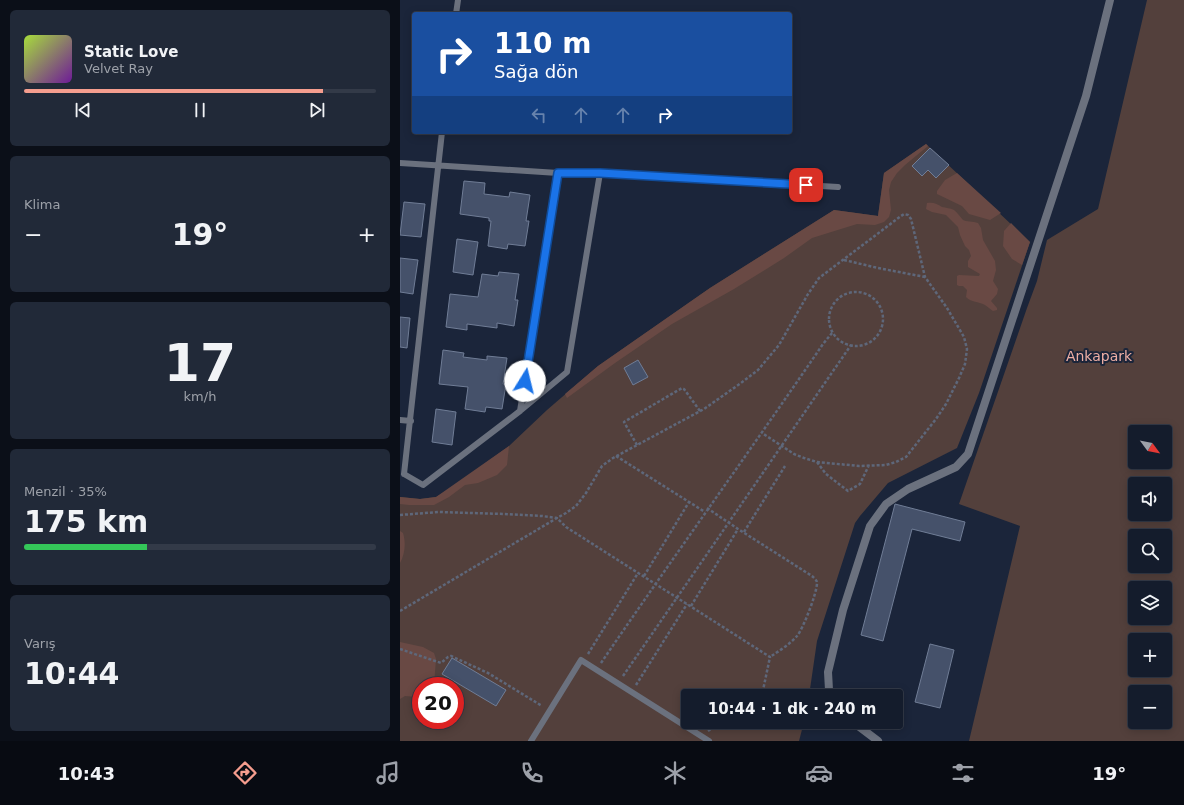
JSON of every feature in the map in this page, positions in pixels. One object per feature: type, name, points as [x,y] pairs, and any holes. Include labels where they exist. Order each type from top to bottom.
[{"type":"street","points":[[829,689],[828,672],[843,610],[870,526],[886,504],[908,490],[956,467],[968,454],[1086,96],[1110,0]]},
{"type":"street","points":[[862,729],[878,741]]},
{"type":"lane","points":[[456,12],[458,0]]},
{"type":"lane","points":[[442,134],[411,422],[402,475],[423,485],[520,411],[568,372],[600,173]]},
{"type":"lane","points":[[400,163],[558,173],[600,173],[838,187]]},
{"type":"lane","points":[[520,411],[558,173]]},
{"type":"lane","points":[[400,420],[411,422]]},
{"type":"lane","points":[[531,741],[581,660],[709,741]]},
{"type":"path","points":[[400,611],[566,513],[576,506],[586,493],[602,466],[616,456],[700,411],[758,370],[779,345],[808,294],[819,278],[901,216],[904,214],[908,215],[911,219],[925,277],[947,308],[964,337],[967,349],[965,364],[959,378],[936,419],[906,457],[886,465],[859,466],[817,462],[794,454],[762,433]]},
{"type":"path","points":[[843,260],[925,277]]},
{"type":"path","points":[[856,292],[865,294],[873,299],[879,306],[882,315],[882,324],[879,333],[873,340],[856,346],[846,344],[838,340],[832,333],[829,324],[829,314],[832,306],[838,299],[846,294],[856,292]]},
{"type":"path","points":[[596,670],[707,508],[832,333]]},
{"type":"path","points":[[617,683],[851,345]]},
{"type":"path","points":[[637,445],[624,422],[682,388],[700,411]]},
{"type":"path","points":[[616,456],[705,512]]},
{"type":"path","points":[[817,462],[826,474],[848,491],[860,484],[869,465]]},
{"type":"path","points":[[744,532],[785,466]]},
{"type":"path","points":[[644,576],[689,502]]},
{"type":"path","points":[[707,508],[816,580],[817,584],[803,628],[797,636],[770,657],[763,689]]},
{"type":"path","points":[[400,515],[439,512],[504,514],[557,518],[566,527],[770,657]]},
{"type":"path","points":[[691,606],[738,529]]},
{"type":"path","points":[[583,662],[638,573]]},
{"type":"path","points":[[631,692],[686,604]]},
{"type":"path","points":[[400,649],[441,662],[452,656],[488,673],[550,710]]},
{"type":"path","points":[[701,736],[711,729]]},
{"type":"green space","name":"Ankapark","points":[[1147,0],[1184,0],[1184,741],[969,741],[1020,526],[959,504],[1037,281],[1047,240],[1098,209]]},
{"type":"green space","points":[[926,144],[1030,242],[979,393],[957,448],[888,483],[855,523],[817,641],[810,689],[681,689],[681,729],[802,729],[799,741],[400,741],[400,497],[420,499],[436,497],[448,490],[509,446],[547,410],[598,366],[710,288],[834,210],[878,216],[884,173]]},
{"type":"shaded area","points":[[926,144],[928,146],[905,165],[891,182],[889,190],[891,210],[889,217],[884,222],[875,225],[857,224],[812,238],[784,258],[734,289],[672,324],[567,398],[565,394],[598,366],[710,288],[834,210],[878,216],[884,173]]},
{"type":"shaded area","points":[[957,173],[1001,213],[990,220],[969,214],[962,206],[937,194],[937,191],[945,180]]},
{"type":"shaded area","points":[[927,203],[934,203],[942,207],[952,209],[957,212],[963,220],[978,223],[981,228],[983,240],[995,261],[996,270],[993,281],[998,289],[997,294],[991,301],[997,310],[993,311],[985,305],[968,299],[966,297],[967,290],[963,286],[957,285],[957,276],[959,275],[979,276],[980,274],[968,267],[968,261],[971,256],[960,235],[958,227],[946,215],[926,209]]},
{"type":"shaded area","points":[[1011,223],[1030,242],[1022,265],[1012,259],[1003,246],[1004,231]]},
{"type":"shaded area","points":[[509,446],[507,465],[497,475],[478,483],[465,485],[449,497],[434,505],[400,504],[400,497],[420,499],[436,497]]},
{"type":"shaded area","points":[[400,531],[403,533],[405,545],[400,563]]},
{"type":"shaded area","points":[[400,642],[423,647],[434,653],[436,659],[435,677],[412,677],[412,697],[405,696],[400,699]]},
{"type":"building","points":[[930,148],[949,165],[936,178],[928,170],[922,176],[912,166]]},
{"type":"building","points":[[464,181],[485,183],[484,194],[509,197],[510,192],[530,195],[526,221],[529,221],[525,246],[508,244],[507,249],[488,246],[491,221],[489,221],[489,218],[460,214]]},
{"type":"building","points":[[404,202],[425,204],[421,237],[400,235]]},
{"type":"building","points":[[457,239],[478,242],[473,275],[453,272]]},
{"type":"building","points":[[400,258],[418,260],[413,294],[400,292]]},
{"type":"building","points":[[499,272],[519,274],[515,300],[518,300],[514,326],[497,323],[497,328],[467,324],[467,330],[446,327],[450,294],[478,297],[482,274],[498,276]]},
{"type":"building","points":[[400,317],[410,318],[407,348],[400,347]]},
{"type":"building","points":[[443,350],[464,353],[463,357],[487,360],[487,356],[507,358],[503,384],[506,384],[502,409],[486,407],[485,412],[465,409],[468,387],[439,384]]},
{"type":"building","points":[[638,360],[648,377],[633,385],[624,368]]},
{"type":"building","points":[[436,409],[456,412],[452,445],[432,442]]},
{"type":"building","points":[[895,504],[965,522],[960,541],[912,529],[883,641],[861,635]]},
{"type":"building","points":[[930,644],[954,650],[940,708],[915,702]]},
{"type":"building","points":[[452,658],[506,690],[496,706],[464,687],[464,677],[447,677],[442,674]]},
{"type":"route","points":[[525,381],[558,173],[600,173],[806,185]]}]
